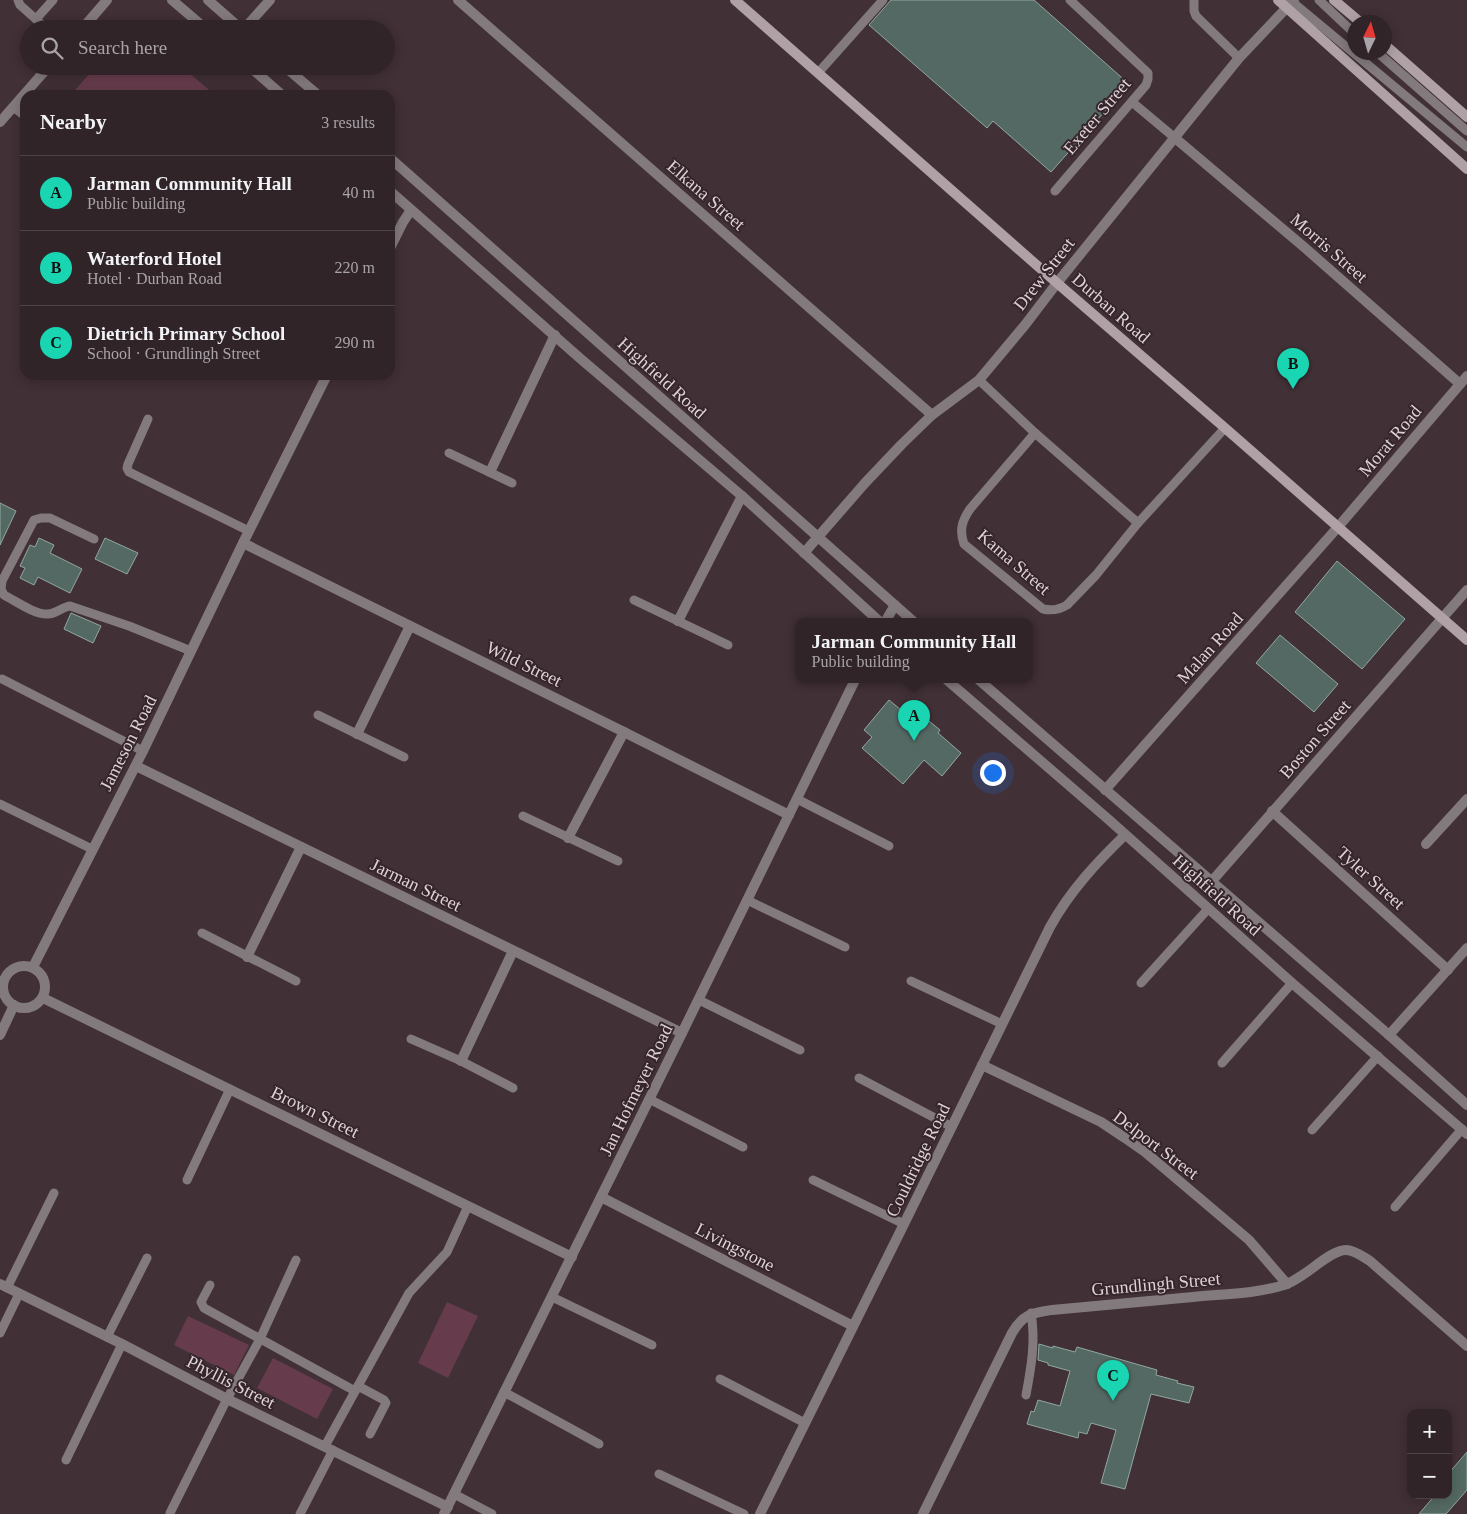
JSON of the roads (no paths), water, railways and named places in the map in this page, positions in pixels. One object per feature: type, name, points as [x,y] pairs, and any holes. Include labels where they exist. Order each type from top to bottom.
[{"type":"street","points":[[90,20],[107,0]]},
{"type":"street","points":[[172,0],[195,20]]},
{"type":"street","points":[[208,0],[232,20]]},
{"type":"street","points":[[251,20],[270,0]]},
{"type":"street","name":"Elkana Street","points":[[458,0],[932,415]]},
{"type":"street","name":"Durban Road","points":[[735,0],[1467,640]]},
{"type":"street","points":[[1278,0],[1291,2],[1467,169]]},
{"type":"street","points":[[1334,0],[1352,15]]},
{"type":"street","name":"Drew Street","points":[[804,553],[902,444],[932,415],[979,380],[1239,58],[1291,2]]},
{"type":"street","points":[[1392,51],[1467,117]]},
{"type":"street","points":[[28,90],[41,75]]},
{"type":"street","points":[[259,75],[276,90]]},
{"type":"street","points":[[295,75],[312,90]]},
{"type":"street","points":[[0,122],[20,99]]},
{"type":"street","name":"Morris Street","points":[[1175,138],[1463,380]]},
{"type":"street","name":"Highfield Road","points":[[395,162],[910,618]]},
{"type":"street","name":"Highfield Road","points":[[395,196],[582,360],[742,496],[876,618]]},
{"type":"street","points":[[395,238],[411,210]]},
{"type":"street","points":[[490,472],[555,335]]},
{"type":"street","name":"Jameson Road","points":[[33,967],[136,766],[249,531],[324,380]]},
{"type":"street","name":"Morat Road","points":[[1338,527],[1463,380]]},
{"type":"street","points":[[678,621],[742,496]]},
{"type":"street","name":"Malan Road","points":[[1105,790],[1338,527]]},
{"type":"street","name":"Wild Street","points":[[243,544],[789,815]]},
{"type":"street","name":"Boston Street","points":[[1212,881],[1467,590]]},
{"type":"street","points":[[887,618],[895,605]]},
{"type":"street","points":[[357,734],[410,626]]},
{"type":"street","name":"Jan Hofmeyer Road","points":[[446,1510],[699,1000],[854,683]]},
{"type":"street","name":"Highfield Road","points":[[950,683],[1464,1132]]},
{"type":"street","name":"Highfield Road","points":[[982,683],[1389,1035],[1467,1105]]},
{"type":"street","points":[[568,838],[624,732]]},
{"type":"street","name":"Jarman Street","points":[[136,766],[682,1033]]},
{"type":"street","points":[[1426,844],[1467,799]]},
{"type":"street","name":"Tyler Street","points":[[1272,812],[1448,970]]},
{"type":"street","name":"Couldridge Road","points":[[760,1514],[1058,912],[1082,879],[1125,835]]},
{"type":"street","points":[[247,957],[301,847]]},
{"type":"street","points":[[1389,1035],[1467,948]]},
{"type":"street","points":[[461,1061],[513,952]]},
{"type":"street","points":[[21,966],[33,967],[39,971],[46,984],[43,998],[27,1008],[20,1008],[14,1005],[9,1001],[3,989],[3,975],[21,966]]},
{"type":"street","name":"Brown Street","points":[[43,998],[572,1257]]},
{"type":"street","points":[[0,1035],[14,1005]]},
{"type":"street","name":"Delport Street","points":[[982,1065],[1101,1122],[1145,1152],[1249,1240],[1287,1284]]},
{"type":"street","name":"Livingstone","points":[[601,1197],[853,1326]]},
{"type":"street","name":"Grundlingh Street","points":[[1031,1314],[1052,1310],[1254,1291],[1287,1284],[1300,1278],[1339,1251],[1347,1250],[1356,1252],[1370,1261],[1467,1346]]},
{"type":"street","name":"Phyllis Street","points":[[4,1286],[122,1344],[227,1399],[329,1448],[446,1510]]},
{"type":"street","points":[[923,1514],[1012,1333],[1017,1324],[1031,1314]]},
{"type":"lane","points":[[18,0],[20,5],[36,18],[53,0]]},
{"type":"lane","points":[[818,73],[883,0]]},
{"type":"lane","name":"Exeter Street","points":[[1055,191],[1132,102],[1148,79],[1148,73],[1070,0]]},
{"type":"lane","points":[[1194,0],[1196,16],[1239,58]]},
{"type":"lane","points":[[1319,0],[1347,26]]},
{"type":"lane","points":[[1291,2],[1467,147]]},
{"type":"lane","points":[[1386,60],[1467,132]]},
{"type":"lane","points":[[1132,102],[1175,138]]},
{"type":"lane","points":[[13,107],[20,112]]},
{"type":"lane","points":[[979,380],[1035,433],[1138,523]]},
{"type":"lane","points":[[148,419],[128,464],[129,472],[249,531]]},
{"type":"lane","name":"Kama Street","points":[[1035,433],[970,509],[962,521],[961,534],[964,544],[1043,609],[1056,610],[1067,605],[1090,581],[1138,523],[1225,428]]},
{"type":"lane","points":[[449,453],[512,483]]},
{"type":"lane","points":[[94,539],[50,518],[34,520],[2,581],[1,589],[4,595],[38,613],[49,614],[63,607],[70,606],[129,626],[191,651]]},
{"type":"lane","points":[[634,600],[728,645]]},
{"type":"lane","points":[[2,679],[143,751]]},
{"type":"lane","points":[[318,715],[404,756]]},
{"type":"lane","points":[[797,799],[889,846]]},
{"type":"lane","points":[[0,804],[92,850]]},
{"type":"lane","points":[[523,816],[618,861]]},
{"type":"lane","points":[[748,900],[845,947]]},
{"type":"lane","points":[[1141,983],[1208,909]]},
{"type":"lane","points":[[202,933],[296,981]]},
{"type":"lane","points":[[911,981],[1002,1024]]},
{"type":"lane","points":[[1222,1063],[1292,983]]},
{"type":"lane","points":[[699,1000],[800,1050]]},
{"type":"lane","points":[[411,1039],[461,1061],[513,1088]]},
{"type":"lane","points":[[1312,1130],[1378,1056]]},
{"type":"lane","points":[[859,1078],[952,1127]]},
{"type":"lane","points":[[187,1180],[230,1089]]},
{"type":"lane","points":[[650,1099],[742,1147]]},
{"type":"lane","points":[[1394,1207],[1464,1132]]},
{"type":"lane","points":[[813,1180],[904,1224]]},
{"type":"lane","points":[[4,1286],[54,1193]]},
{"type":"lane","points":[[300,1514],[356,1389],[409,1293],[447,1252],[468,1206]]},
{"type":"lane","points":[[107,1337],[147,1258]]},
{"type":"lane","points":[[170,1513],[227,1399],[260,1339],[296,1260]]},
{"type":"lane","points":[[210,1285],[202,1299],[202,1306],[260,1339],[356,1389],[384,1400],[386,1403],[370,1434]]},
{"type":"lane","points":[[0,1332],[19,1294]]},
{"type":"lane","points":[[552,1297],[652,1344]]},
{"type":"lane","points":[[1026,1395],[1034,1334],[1031,1314]]},
{"type":"lane","points":[[66,1460],[122,1344]]},
{"type":"lane","points":[[720,1379],[806,1423]]},
{"type":"lane","points":[[504,1392],[600,1444]]},
{"type":"lane","points":[[659,1474],[744,1514]]},
{"type":"lane","points":[[454,1494],[492,1514]]},
{"type":"place","name":"Waterford Hotel","points":[[1293,389]]},
{"type":"place","name":"Jarman Community Hall","points":[[914,741]]},
{"type":"place","name":"Dietrich Primary School","points":[[1113,1401]]}]
